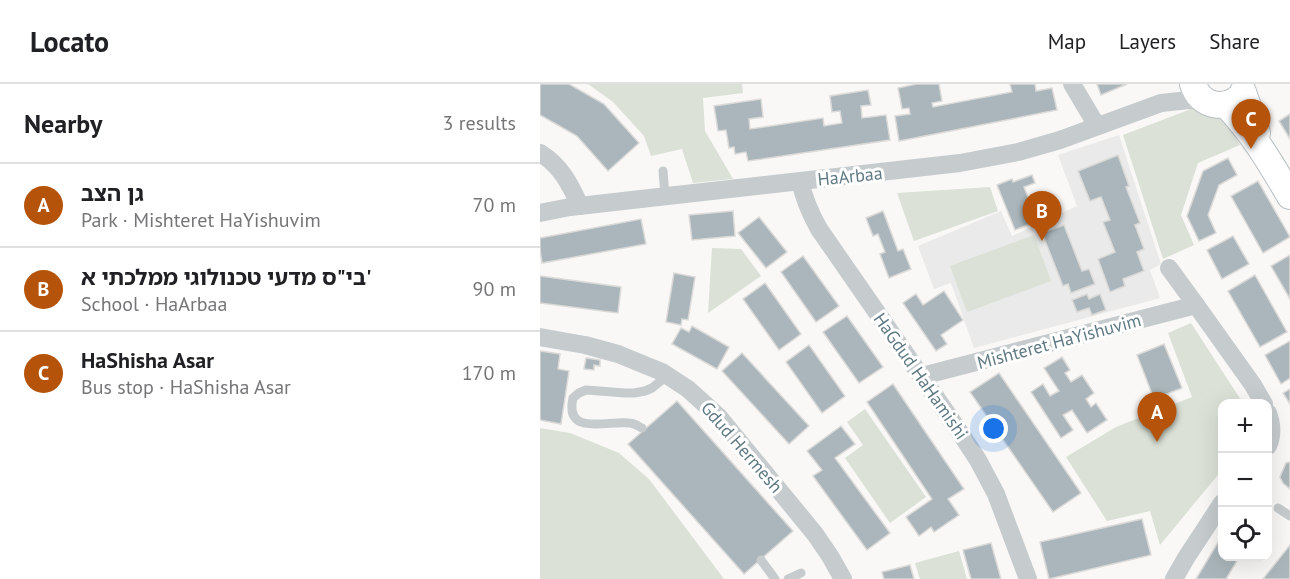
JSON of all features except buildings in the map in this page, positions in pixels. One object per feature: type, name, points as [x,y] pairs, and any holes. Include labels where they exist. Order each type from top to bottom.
[{"type":"street","points":[[1072,84],[1097,126]]},
{"type":"street","name":"HaArbaa","points":[[1153,105],[1182,84]]},
{"type":"street","points":[[1223,93],[1271,163],[1290,196]]},
{"type":"street","name":"HaArbaa","points":[[540,213],[580,206],[990,158],[1060,140],[1153,105],[1223,93]]},
{"type":"street","points":[[540,153],[567,179],[580,206]]},
{"type":"street","name":"HaGdud HaHamishi","points":[[800,181],[806,204],[819,229],[922,376],[983,469],[1004,513],[1028,579]]},
{"type":"street","points":[[1169,268],[1253,385],[1260,399]]},
{"type":"street","name":"Mishteret HaYishuvim","points":[[922,376],[1196,305]]},
{"type":"street","name":"Gdud Hermesh","points":[[540,337],[618,354],[644,363],[688,388],[719,417],[815,534],[843,579]]},
{"type":"street","points":[[1174,579],[1219,507]]},
{"type":"lane","points":[[663,171],[665,196]]},
{"type":"lane","points":[[642,428],[628,423],[593,425],[580,422],[571,406],[573,398],[586,390],[625,393],[645,391],[668,375]]},
{"type":"lane","points":[[1278,508],[1290,516]]},
{"type":"lane","points":[[761,560],[775,579]]},
{"type":"lane","points":[[788,579],[801,573]]},
{"type":"shaded area","points":[[588,84],[742,84],[743,93],[703,98],[705,131],[733,179],[693,183],[682,149],[651,156],[644,136],[613,102]]},
{"type":"shaded area","points":[[1205,106],[1225,116],[1240,145],[1198,163],[1181,215],[1194,245],[1163,259],[1123,135],[1191,109]]},
{"type":"shaded area","points":[[1119,135],[1161,264],[1150,270],[1160,298],[974,348],[951,283],[934,289],[918,246],[1001,211],[1012,236],[1077,206],[1058,155]]},
{"type":"shaded area","points":[[990,187],[998,211],[914,241],[897,193]]},
{"type":"shaded area","points":[[1034,235],[1051,281],[967,312],[950,266]]},
{"type":"shaded area","points":[[712,248],[741,249],[761,276],[708,313]]},
{"type":"shaded area","points":[[1191,323],[1240,399],[1218,399],[1218,475],[1160,545],[1150,511],[1107,521],[1066,457],[1116,427],[1192,397],[1168,333]]},
{"type":"shaded area","points":[[865,409],[926,497],[890,523],[845,458],[863,445],[847,422]]},
{"type":"shaded area","points":[[540,428],[570,433],[619,453],[649,479],[724,579],[540,579]]},
{"type":"shaded area","points":[[959,551],[967,579],[920,579],[915,563]]},
{"type":"place","name":"HaShisha Asar","points":[[1251,149]]},
{"type":"place","name":"בי\"ס מדעי טכנולוגי ממלכתי א'","points":[[1042,241]]},
{"type":"place","name":"גן הצב","points":[[1157,442]]}]
